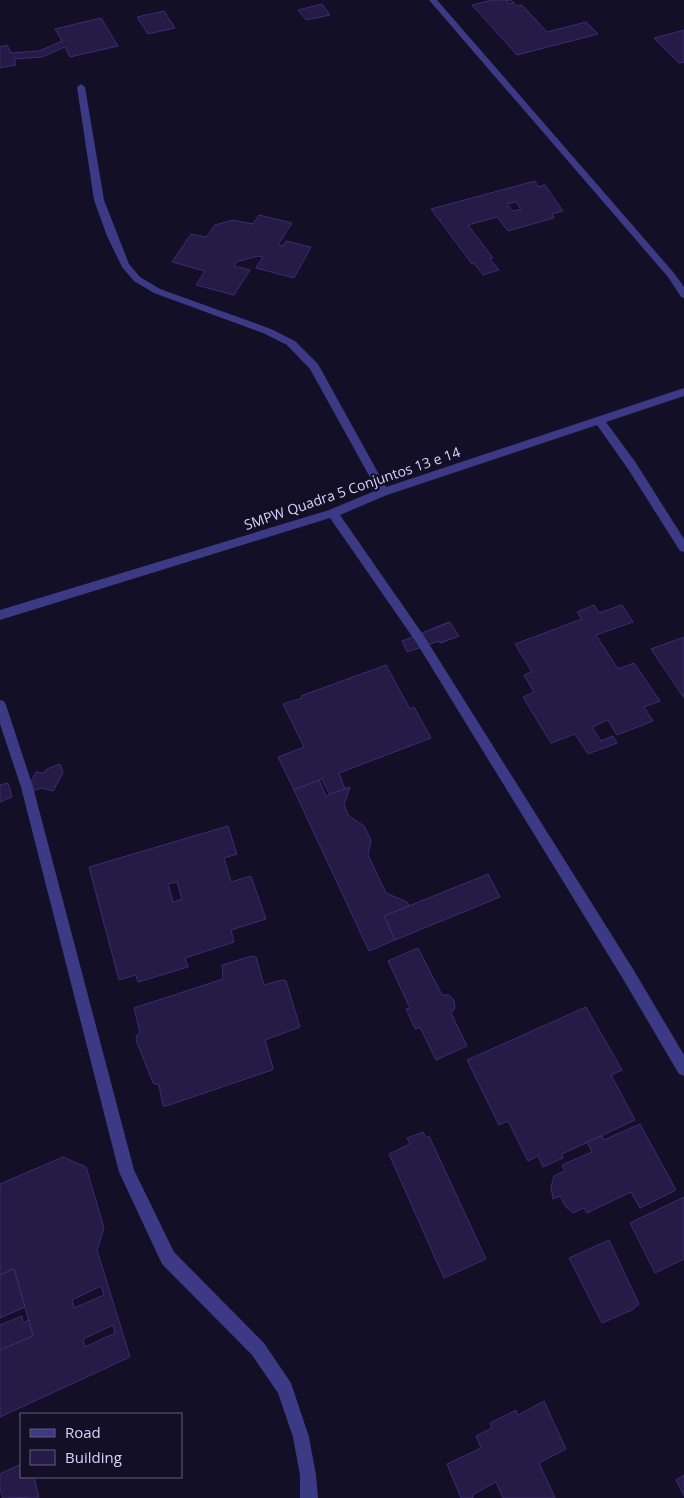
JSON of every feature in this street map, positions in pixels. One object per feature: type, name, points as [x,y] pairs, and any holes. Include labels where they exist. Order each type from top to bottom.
[{"type":"street","points":[[432,0],[671,275],[684,296]]},
{"type":"street","points":[[81,87],[99,200],[125,265],[137,279],[157,290],[267,331],[290,342],[314,367],[383,492]]},
{"type":"street","name":"SMPW Quadra 5 Conjuntos 13 e 14","points":[[0,615],[333,513],[383,492],[684,392]]},
{"type":"street","points":[[599,420],[632,466],[684,548]]},
{"type":"street","points":[[333,513],[420,639],[628,974],[684,1069]]},
{"type":"street","points":[[0,705],[28,786],[72,966],[126,1172],[168,1258],[258,1349],[285,1389],[301,1438],[308,1476],[309,1498]]},
{"type":"building","points":[[492,0],[510,0],[506,1],[510,4],[513,3],[511,0],[517,6],[522,5],[547,32],[586,22],[598,34],[517,55],[472,5]]},
{"type":"building","points":[[322,4],[330,15],[306,20],[298,10]]},
{"type":"building","points":[[164,11],[175,28],[148,34],[137,17]]},
{"type":"building","points":[[101,18],[118,46],[70,57],[65,47],[42,57],[14,59],[16,65],[0,68],[0,47],[7,45],[11,53],[39,51],[62,41],[55,29]]},
{"type":"building","points":[[684,30],[684,62],[679,63],[654,38]]},
{"type":"building","points":[[535,181],[538,187],[545,185],[563,211],[552,214],[554,218],[508,231],[497,217],[468,225],[493,258],[490,259],[499,270],[483,275],[474,263],[472,264],[431,209]],"holes":[[[516,202],[521,209],[513,211],[507,204]]]},
{"type":"building","points":[[259,215],[292,223],[278,245],[283,246],[286,241],[311,247],[294,278],[256,268],[263,257],[258,256],[236,262],[234,266],[250,270],[234,295],[196,285],[205,271],[172,262],[191,234],[206,237],[215,225],[233,220],[253,224]]},
{"type":"building","points":[[594,605],[599,613],[622,605],[633,622],[596,635],[618,669],[634,663],[660,701],[644,707],[653,721],[617,735],[608,720],[592,727],[601,741],[613,736],[617,743],[588,754],[575,734],[551,743],[523,697],[534,692],[524,675],[532,672],[515,644],[582,619],[577,612]]},
{"type":"building","points":[[449,622],[458,636],[441,643],[432,629]]},
{"type":"building","points":[[450,622],[459,636],[407,652],[402,641]]},
{"type":"building","points":[[684,637],[684,698],[651,649]]},
{"type":"building","points":[[386,665],[410,709],[414,707],[431,738],[339,773],[345,789],[330,795],[322,779],[294,790],[278,757],[304,747],[283,704]]},
{"type":"building","points":[[60,764],[63,773],[53,791],[42,788],[32,791],[30,783],[36,772],[44,773],[47,769]]},
{"type":"building","points":[[319,780],[326,796],[350,787],[344,805],[349,816],[364,826],[371,840],[368,855],[386,893],[407,902],[409,906],[384,916],[395,940],[369,951],[294,790]]},
{"type":"building","points":[[8,783],[12,797],[0,802],[0,785]]},
{"type":"building","points":[[228,826],[237,854],[224,858],[231,882],[251,876],[266,919],[231,930],[234,942],[185,958],[188,967],[138,982],[136,975],[119,980],[89,867]],"holes":[[[177,882],[182,899],[173,902],[168,884]]]},
{"type":"building","points":[[488,874],[500,897],[395,940],[384,916]]},
{"type":"building","points":[[418,948],[442,995],[449,995],[454,1000],[455,1008],[451,1013],[467,1046],[436,1060],[420,1027],[415,1029],[406,1009],[410,1008],[388,961]]},
{"type":"building","points":[[252,956],[256,957],[264,985],[282,980],[286,981],[300,1027],[265,1040],[272,1070],[163,1106],[159,1085],[153,1083],[136,1040],[137,1035],[140,1033],[134,1008],[223,979],[222,965]]},
{"type":"building","points":[[586,1007],[622,1070],[611,1075],[635,1120],[562,1154],[563,1158],[543,1167],[538,1156],[528,1161],[508,1121],[499,1125],[467,1060]]},
{"type":"building","points":[[640,1124],[676,1190],[640,1208],[631,1192],[587,1213],[584,1208],[573,1213],[566,1207],[560,1196],[553,1199],[551,1187],[554,1176],[565,1171],[562,1165],[592,1152],[587,1142],[602,1136],[604,1140]]},
{"type":"building","points":[[423,1132],[426,1138],[429,1136],[486,1259],[444,1278],[389,1154],[410,1144],[407,1138]]},
{"type":"building","points":[[63,1157],[86,1167],[104,1228],[97,1250],[130,1357],[0,1417],[0,1350],[33,1336],[14,1269],[0,1275],[0,1184]],"holes":[[[101,1286],[104,1295],[74,1308],[72,1300]],[[113,1325],[115,1333],[85,1347],[83,1339]]]},
{"type":"building","points":[[684,1197],[684,1259],[655,1273],[630,1223]]},
{"type":"building","points":[[609,1240],[639,1304],[632,1310],[602,1323],[569,1258]]},
{"type":"building","points":[[14,1269],[25,1307],[0,1318],[0,1275]]},
{"type":"building","points":[[22,1316],[23,1323],[29,1320],[33,1336],[0,1350],[0,1325]]},
{"type":"building","points":[[544,1401],[566,1449],[539,1463],[555,1498],[503,1498],[496,1482],[472,1495],[473,1498],[461,1498],[447,1464],[481,1448],[476,1436],[492,1428],[490,1423],[516,1410],[518,1415]]},
{"type":"building","points":[[20,1464],[20,1478],[34,1478],[39,1497],[3,1498],[0,1489],[0,1474]]},
{"type":"building","points":[[684,1475],[684,1496],[676,1480]]}]
